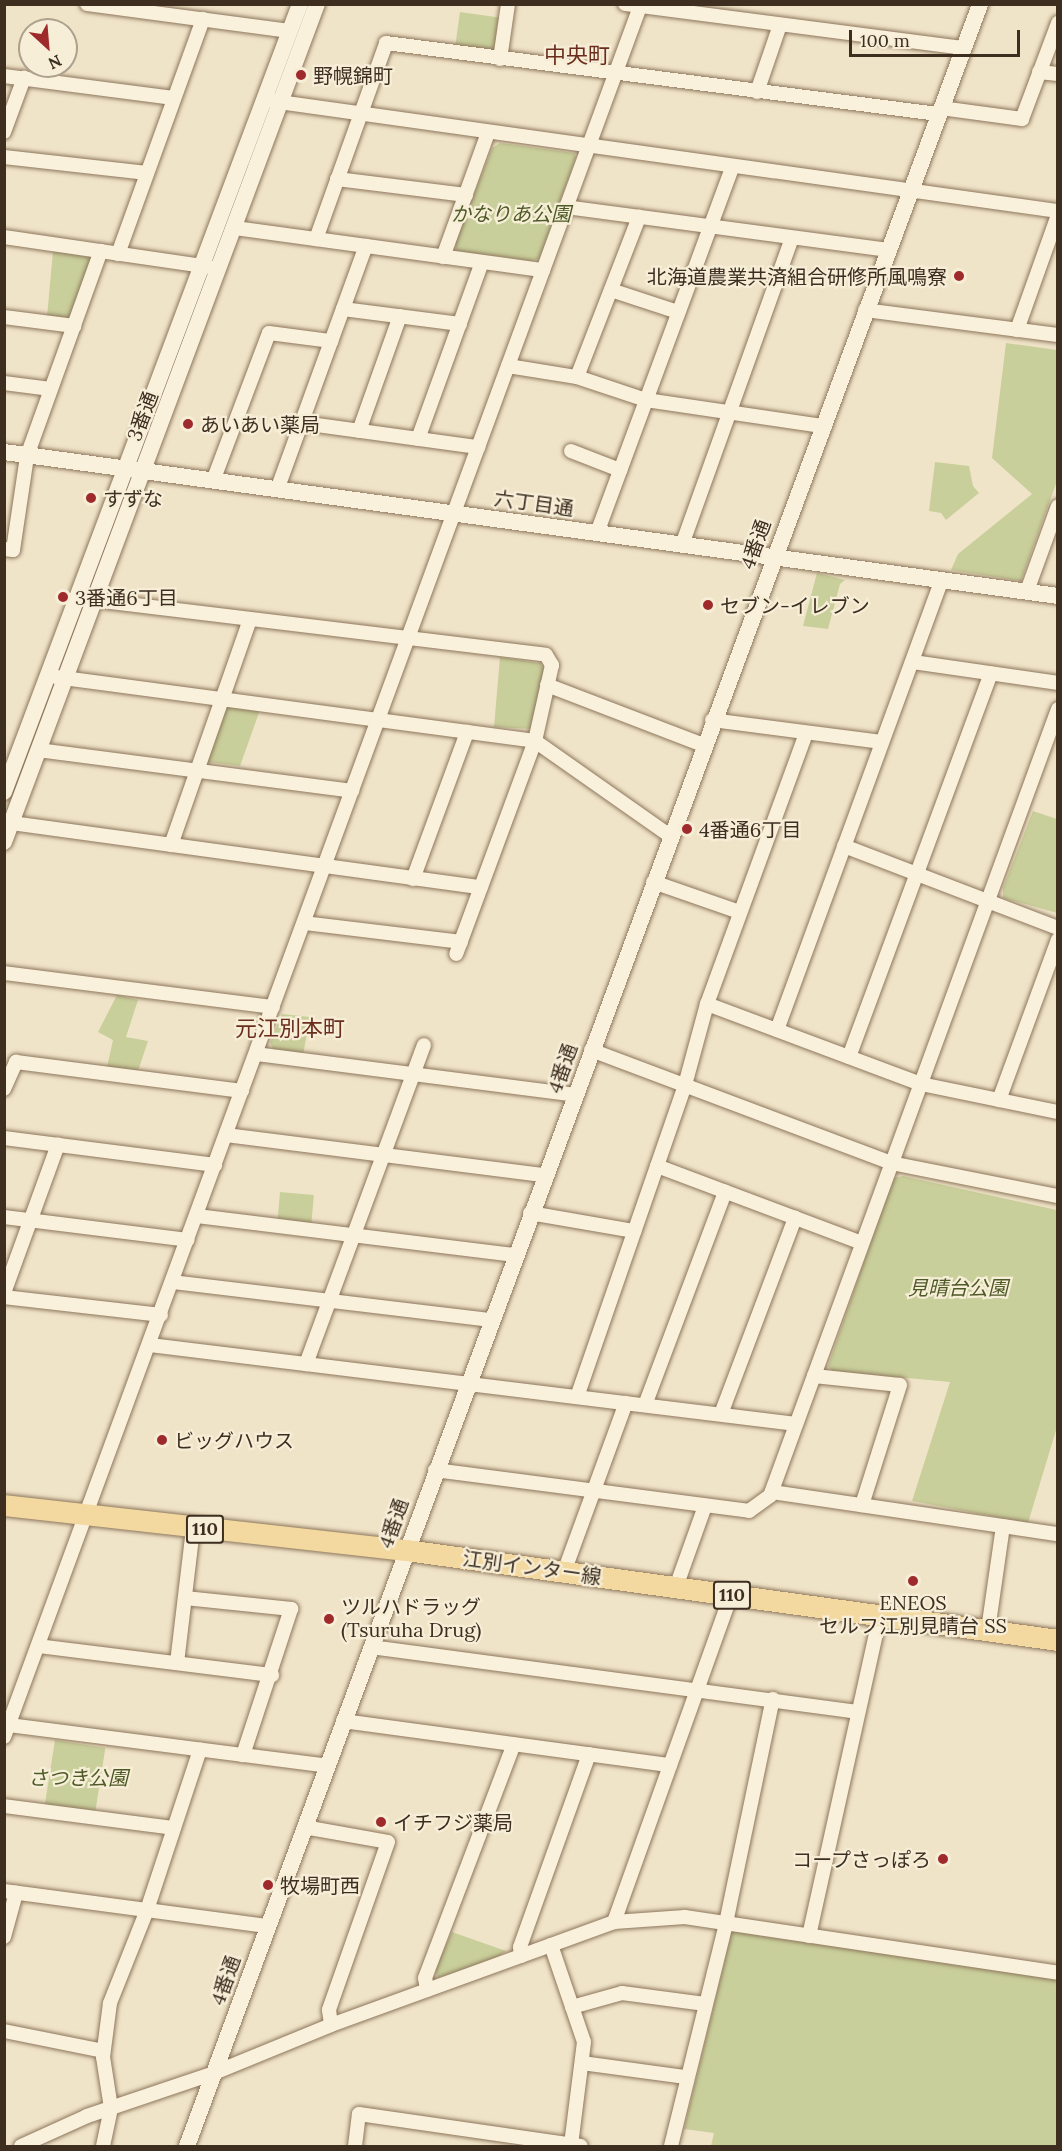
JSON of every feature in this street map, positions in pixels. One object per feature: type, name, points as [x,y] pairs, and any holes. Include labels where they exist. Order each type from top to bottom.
[{"type":"main road","name":"江別インター線","points":[[4,1505],[87,1517],[406,1550],[1058,1640]]},
{"type":"street","points":[[87,4],[290,31]]},
{"type":"street","name":"3番通","points":[[4,792],[94,602],[220,268],[235,228],[273,101],[290,31],[300,4]]},
{"type":"street","name":"3番通","points":[[4,842],[8,823],[38,750],[78,598],[126,469],[202,266],[317,4]]},
{"type":"street","points":[[500,59],[508,4]]},
{"type":"street","points":[[625,4],[963,48]]},
{"type":"street","name":"4番通","points":[[187,2146],[669,836],[980,4]]},
{"type":"street","points":[[327,1766],[201,1750],[7,1731],[11,1703],[38,1646],[87,1517],[641,6]]},
{"type":"street","points":[[118,254],[202,20]]},
{"type":"street","points":[[316,239],[386,43],[757,92],[1022,119],[1058,23]]},
{"type":"street","points":[[757,92],[780,25]]},
{"type":"street","points":[[1039,72],[1058,74]]},
{"type":"street","points":[[4,132],[24,78],[174,98]]},
{"type":"street","points":[[273,101],[1058,213],[1017,330]]},
{"type":"street","points":[[443,257],[488,133]]},
{"type":"street","points":[[4,157],[147,173]]},
{"type":"street","points":[[597,533],[732,166]]},
{"type":"street","points":[[337,179],[466,195]]},
{"type":"street","points":[[566,207],[888,250]]},
{"type":"street","points":[[577,377],[639,217]]},
{"type":"street","points":[[235,228],[543,270]]},
{"type":"street","points":[[4,237],[220,268]]},
{"type":"street","points":[[682,545],[727,412],[792,238]]},
{"type":"street","points":[[277,490],[366,246]]},
{"type":"street","points":[[4,549],[13,550],[27,456],[101,251]]},
{"type":"street","points":[[418,439],[482,262]]},
{"type":"street","points":[[611,290],[678,312]]},
{"type":"street","points":[[343,309],[460,324]]},
{"type":"street","points":[[865,310],[1058,335]]},
{"type":"street","points":[[4,316],[74,326]]},
{"type":"street","points":[[359,431],[400,316]]},
{"type":"street","points":[[213,481],[268,333],[331,341]]},
{"type":"street","points":[[508,366],[577,377],[646,400],[822,426]]},
{"type":"street","points":[[4,383],[51,389]]},
{"type":"street","points":[[302,423],[478,447]]},
{"type":"street","points":[[570,451],[620,470]]},
{"type":"street","name":"六丁目通","points":[[4,452],[1058,596]]},
{"type":"street","points":[[1027,591],[1058,506]]},
{"type":"street","points":[[777,1030],[942,580]]},
{"type":"street","points":[[78,598],[94,602],[408,637],[546,655],[552,665],[535,741],[459,948],[304,922]]},
{"type":"street","points":[[171,845],[250,619]]},
{"type":"street","points":[[913,662],[1058,683]]},
{"type":"street","points":[[849,1057],[990,674]]},
{"type":"street","points":[[57,677],[223,696],[535,741],[669,836]]},
{"type":"street","points":[[548,685],[703,745]]},
{"type":"street","points":[[435,1470],[749,1511],[772,1492],[1058,709]]},
{"type":"street","points":[[712,720],[881,742]]},
{"type":"street","points":[[413,879],[467,732]]},
{"type":"street","points":[[577,1397],[685,1085],[706,1004],[806,734]]},
{"type":"street","points":[[38,750],[352,791]]},
{"type":"street","points":[[8,823],[324,868],[481,887]]},
{"type":"street","points":[[844,846],[1058,928]]},
{"type":"street","points":[[653,882],[739,912]]},
{"type":"street","points":[[999,1100],[1058,940]]},
{"type":"street","points":[[4,973],[273,1007]]},
{"type":"street","points":[[706,1004],[921,1084],[1058,1112]]},
{"type":"street","points":[[306,1364],[424,1046]]},
{"type":"street","points":[[591,1050],[891,1162],[1058,1196]]},
{"type":"street","points":[[256,1054],[412,1076],[574,1095]]},
{"type":"street","points":[[4,1089],[16,1062],[242,1091]]},
{"type":"street","points":[[226,1135],[544,1175]]},
{"type":"street","points":[[4,1138],[215,1165]]},
{"type":"street","points":[[6,1286],[58,1145]]},
{"type":"street","points":[[657,1166],[862,1243]]},
{"type":"street","points":[[645,1405],[725,1192]]},
{"type":"street","points":[[530,1213],[634,1231]]},
{"type":"street","points":[[197,1216],[515,1255]]},
{"type":"street","points":[[4,1217],[188,1240]]},
{"type":"street","points":[[721,1414],[795,1218]]},
{"type":"street","points":[[172,1282],[328,1303],[491,1320]]},
{"type":"street","points":[[4,1297],[161,1315]]},
{"type":"street","points":[[150,1345],[796,1424]]},
{"type":"street","points":[[814,1376],[900,1385],[862,1505]]},
{"type":"street","points":[[564,1572],[626,1403]]},
{"type":"street","points":[[772,1492],[1058,1534]]},
{"type":"street","points":[[675,1587],[705,1506]]},
{"type":"street","points":[[988,1630],[1003,1526]]},
{"type":"street","points":[[177,1663],[193,1528]]},
{"type":"street","points":[[614,1922],[731,1595]]},
{"type":"street","points":[[185,1598],[291,1609],[272,1675],[243,1755]]},
{"type":"street","points":[[809,1936],[880,1615]]},
{"type":"street","points":[[38,1646],[272,1675]]},
{"type":"street","points":[[370,1647],[698,1688],[858,1712]]},
{"type":"street","points":[[671,2146],[686,2077],[726,1923],[773,1699]]},
{"type":"street","points":[[343,1721],[670,1765]]},
{"type":"street","points":[[427,1990],[425,1978],[514,1744]]},
{"type":"street","points":[[103,2146],[111,2108],[104,2051],[110,2003],[147,1910],[201,1750]]},
{"type":"street","points":[[520,1956],[520,1947],[589,1754]]},
{"type":"street","points":[[4,1806],[174,1828]]},
{"type":"street","points":[[304,1827],[388,1842],[329,2010],[331,2025]]},
{"type":"street","points":[[4,1937],[10,1892],[267,1926]]},
{"type":"street","points":[[21,2146],[111,2108],[214,2073],[331,2025],[614,1922],[685,1917],[1058,1973]]},
{"type":"street","points":[[355,2146],[359,2114],[576,2146],[584,2042],[551,1945]]},
{"type":"street","points":[[572,2007],[622,1993],[705,2004]]},
{"type":"street","points":[[4,2031],[104,2051]]},
{"type":"street","points":[[582,2063],[686,2077]]},
{"type":"green space","points":[[460,12],[501,18],[496,51],[455,46]]},
{"type":"green space","name":"かなりあ公園","points":[[500,143],[574,153],[576,157],[540,258],[532,261],[457,251],[455,244],[492,148]]},
{"type":"green space","points":[[53,251],[89,257],[91,261],[72,316],[66,319],[47,317]]},
{"type":"green space","points":[[1006,343],[1057,350],[1057,481],[1021,581],[951,570],[958,554],[1032,494],[992,458]]},
{"type":"green space","points":[[935,462],[969,466],[973,486],[979,493],[946,520],[941,513],[929,511]]},
{"type":"green space","points":[[817,573],[845,580],[840,584],[828,629],[803,626]]},
{"type":"green space","points":[[500,657],[540,663],[544,670],[532,729],[494,727]]},
{"type":"green space","points":[[231,706],[260,710],[240,766],[208,762],[207,757],[224,709]]},
{"type":"green space","points":[[1033,811],[1057,819],[1057,913],[1003,898],[1003,888]]},
{"type":"green space","points":[[117,995],[138,1000],[126,1037],[148,1041],[138,1071],[107,1067],[113,1040],[98,1032]]},
{"type":"green space","points":[[282,1014],[310,1017],[303,1055],[275,1052],[270,1043]]},
{"type":"green space","name":"見晴台公園","points":[[903,1176],[1057,1210],[1057,1427],[1028,1523],[912,1501],[950,1382],[832,1371],[828,1366],[893,1178]]},
{"type":"green space","points":[[280,1192],[314,1195],[311,1224],[277,1221]]},
{"type":"green space","name":"さつき公園","points":[[55,1740],[105,1748],[95,1814],[45,1806]]},
{"type":"green space","points":[[732,1931],[1057,1979],[1057,2146],[711,2146],[714,2133],[684,2129]]},
{"type":"green space","points":[[452,1932],[506,1951],[494,1960],[438,1978],[435,1970]]},
{"type":"place","name":"野幌錦町","points":[[301,75]]},
{"type":"place","name":"北海道農業共済組合研修所風鳴寮","points":[[959,276]]},
{"type":"place","name":"あいあい薬局","points":[[188,424]]},
{"type":"place","name":"すずな","points":[[91,498]]},
{"type":"place","name":"3番通6丁目","points":[[63,597]]},
{"type":"place","name":"セブン-イレブン","points":[[708,605]]},
{"type":"place","name":"4番通6丁目","points":[[687,829]]},
{"type":"place","name":"ビッグハウス","points":[[162,1440]]},
{"type":"place","name":"ENEOS セルフ江別見晴台 SS","points":[[913,1581]]},
{"type":"place","name":"ツルハドラッグ (Tsuruha Drug)","points":[[329,1619]]},
{"type":"place","name":"イチフジ薬局","points":[[381,1822]]},
{"type":"place","name":"コープさっぽろ","points":[[943,1859]]},
{"type":"place","name":"牧場町西","points":[[268,1885]]},
{"type":"district","name":"中央町","points":[[577,56]]},
{"type":"district","name":"元江別本町","points":[[290,1029]]}]
